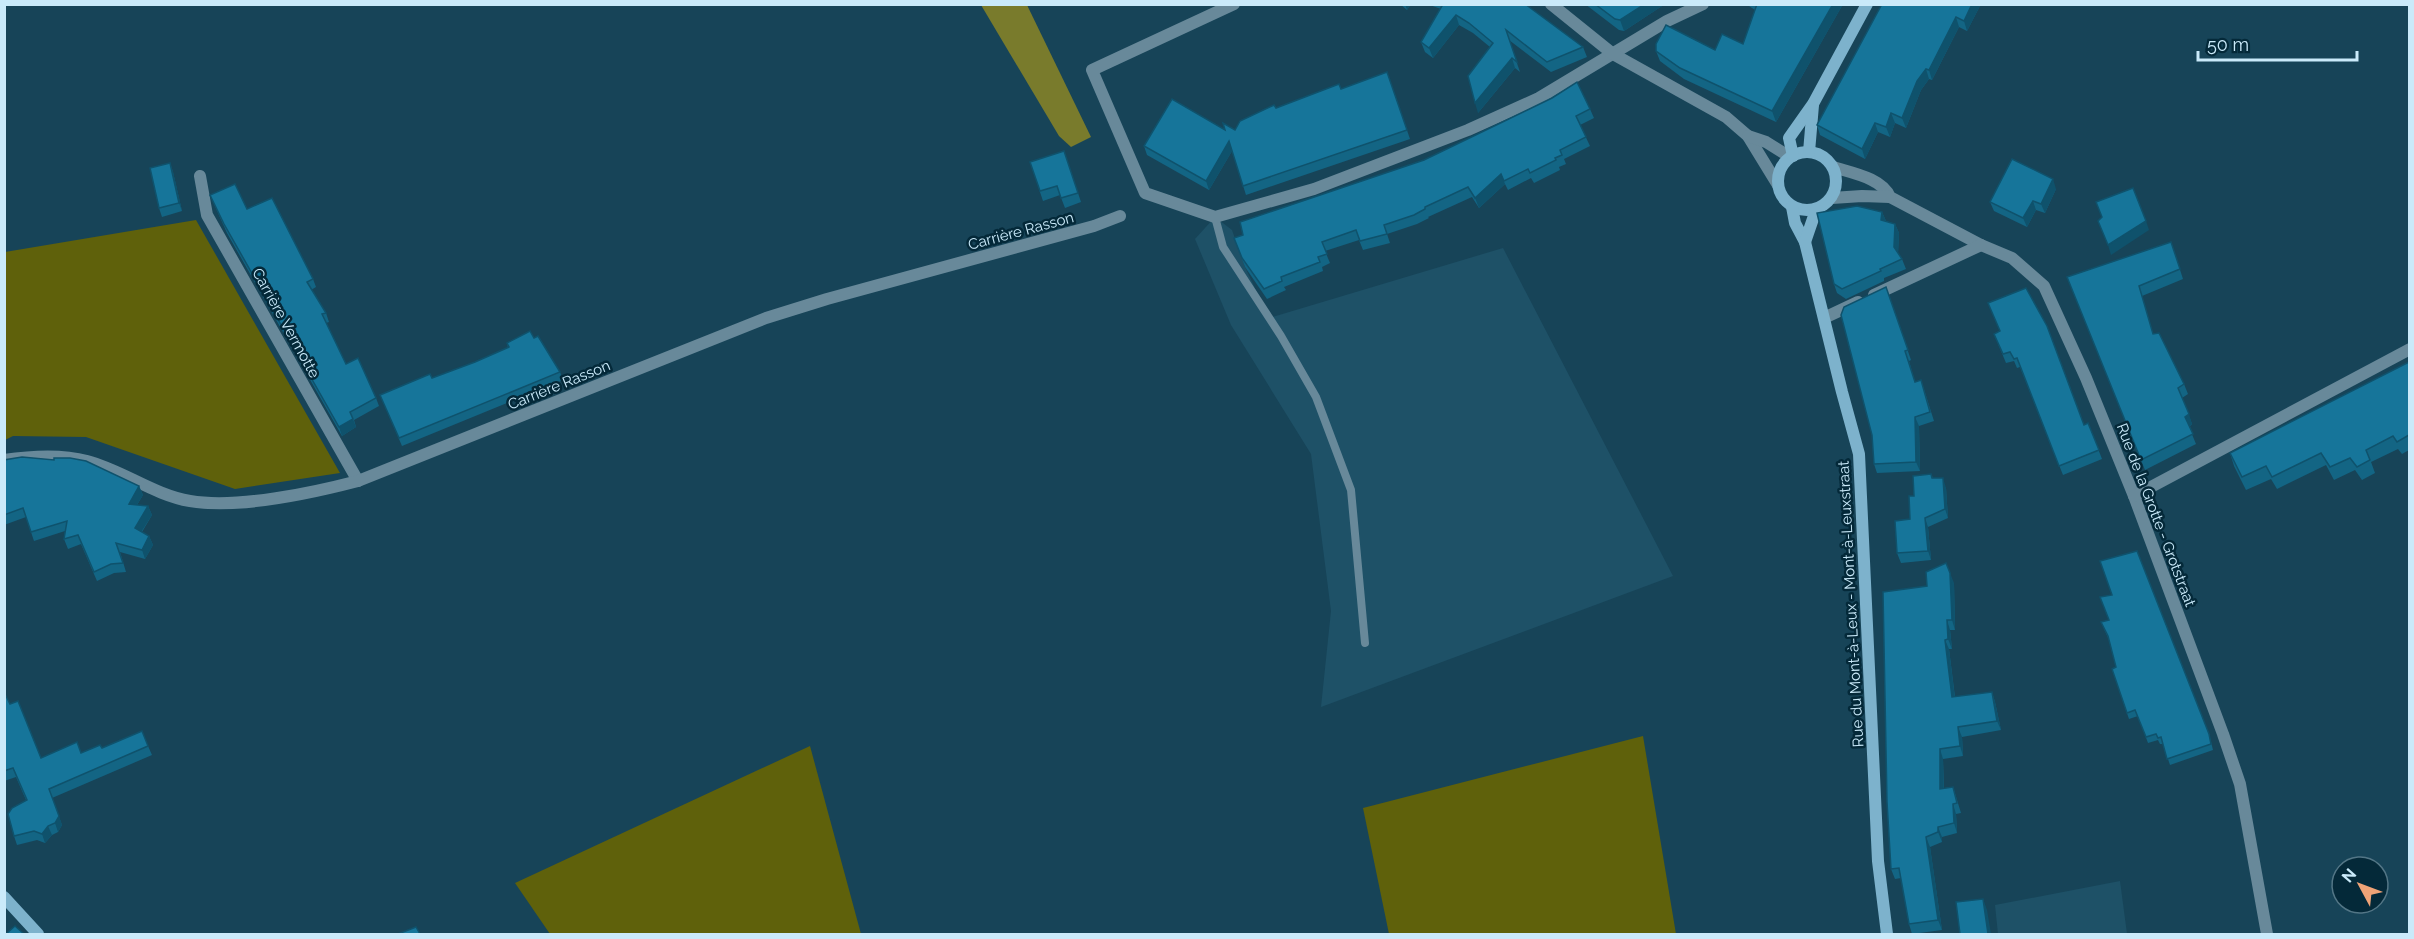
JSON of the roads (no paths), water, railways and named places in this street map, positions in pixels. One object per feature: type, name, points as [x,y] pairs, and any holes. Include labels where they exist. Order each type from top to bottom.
[{"type":"main road","points":[[1792,157],[1789,138],[1813,104],[1867,4]]},
{"type":"main road","points":[[1809,152],[1813,104]]},
{"type":"main road","points":[[1778,185],[1780,169],[1792,157],[1809,152],[1824,157],[1833,167],[1837,184],[1832,198],[1825,205],[1816,210],[1807,211],[1792,207]]},
{"type":"main road","name":"Rue du Mont-à-Leux - Mont-à-Leuxstraat","points":[[1778,185],[1785,201],[1792,207],[1795,223],[1805,242],[1859,454],[1878,861],[1887,934]]},
{"type":"main road","points":[[1805,242],[1816,210]]},
{"type":"main road","points":[[4,897],[38,934]]},
{"type":"street","points":[[1234,4],[1092,70],[1145,192],[1215,218],[1314,189],[1468,130],[1539,98],[1667,21],[1703,4]]},
{"type":"street","points":[[1551,4],[1613,54],[1726,117],[1748,136],[1778,185]]},
{"type":"street","points":[[1748,136],[1766,142],[1792,157]]},
{"type":"street","name":"Rue de la Grotte - Grotstraat","points":[[1833,167],[1870,178],[1890,197]]},
{"type":"street","name":"Carrière Vermotte","points":[[200,176],[207,215],[358,481]]},
{"type":"street","name":"Rue de la Grotte - Grotstraat","points":[[1832,198],[1890,197],[1981,245],[2012,258],[2044,286],[2086,378],[2134,496],[2240,784],[2267,934]]},
{"type":"street","name":"Carrière Rasson","points":[[4,460],[58,457],[87,461],[191,501],[264,499],[315,492],[358,481],[766,318],[1094,226],[1120,216]]},
{"type":"street","points":[[1824,318],[1981,245]]},
{"type":"street","points":[[2134,496],[2409,349]]},
{"type":"lane","points":[[1215,218],[1223,247],[1281,336],[1316,397],[1352,490],[1365,643]]}]
